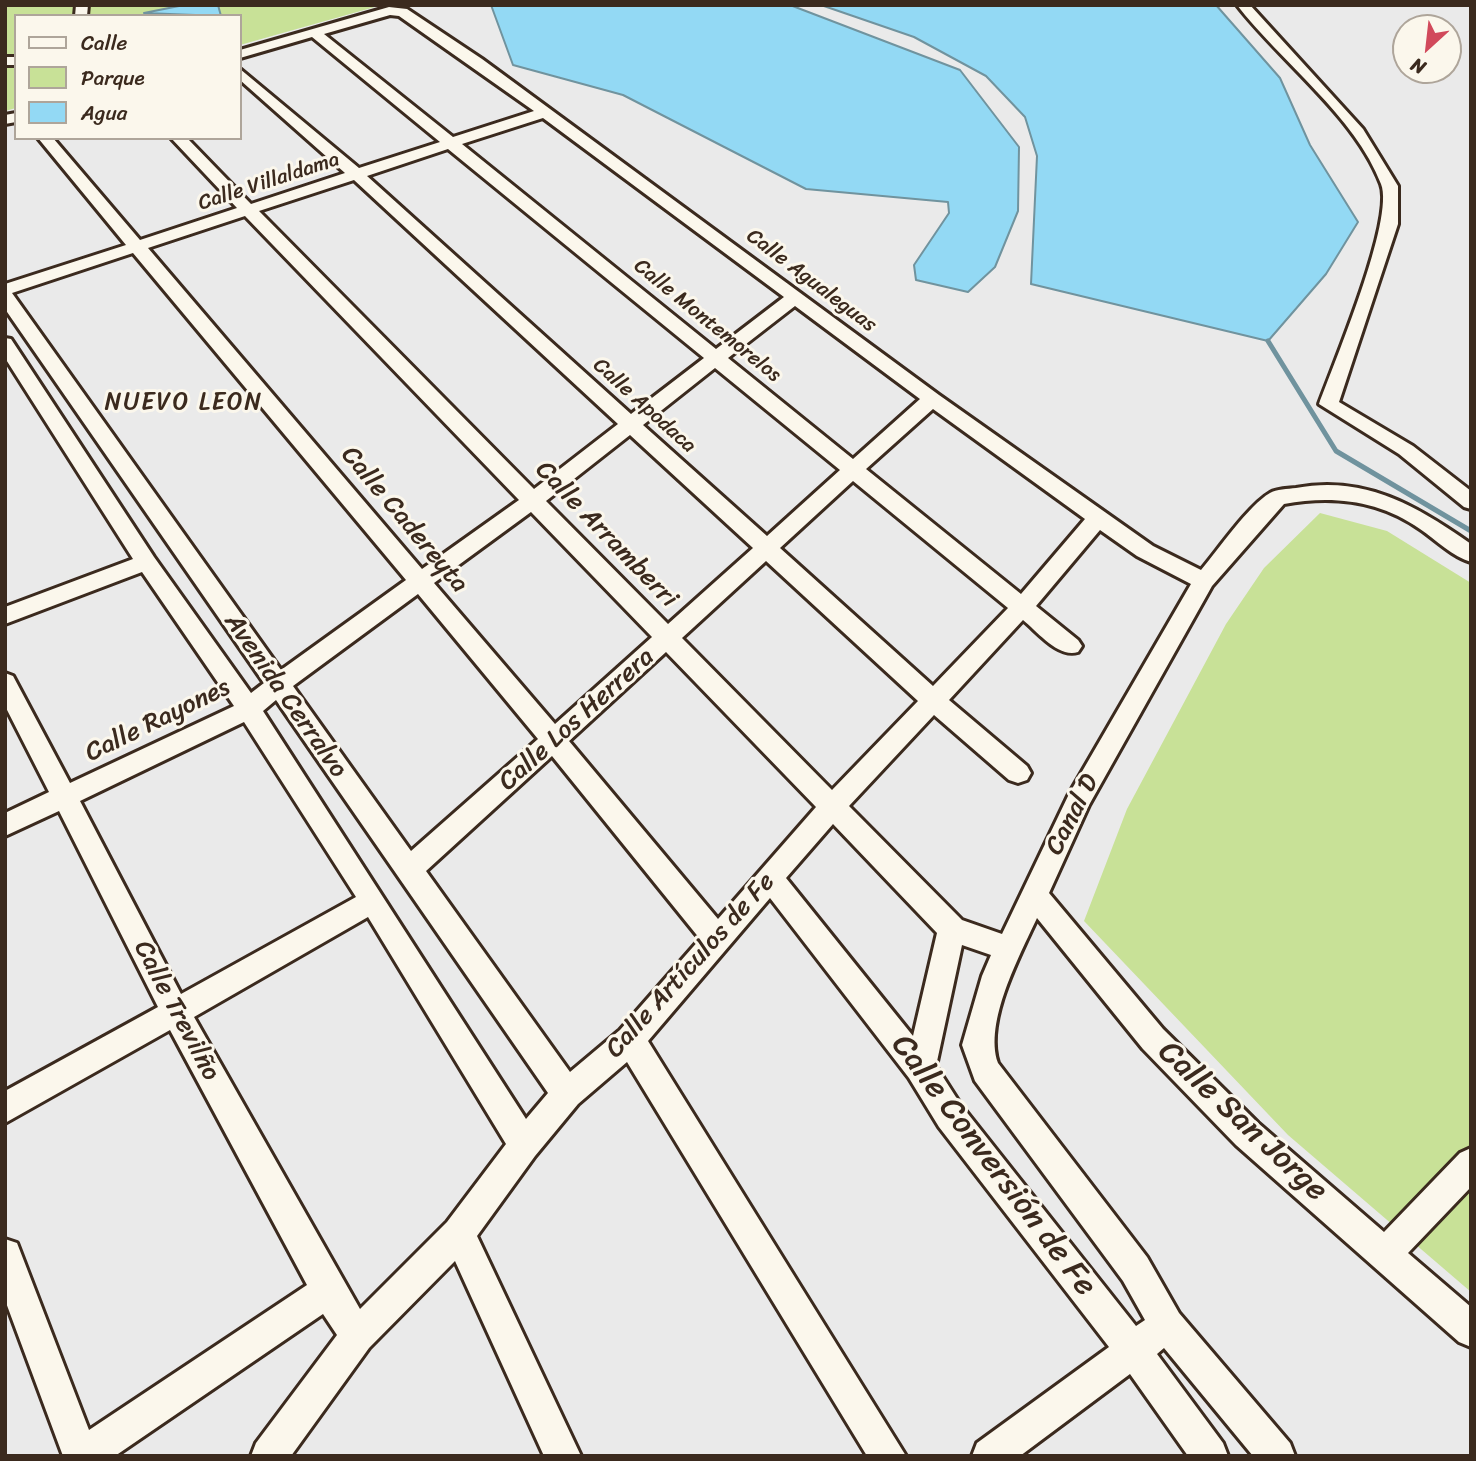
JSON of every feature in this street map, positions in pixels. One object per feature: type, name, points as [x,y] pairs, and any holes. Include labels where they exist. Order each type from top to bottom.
[{"type":"street","points":[[1243,5],[1358,132],[1390,186],[1390,224],[1329,404],[1406,450],[1471,502]]},
{"type":"street","name":"Calle Agualeguas","points":[[315,33],[396,10],[449,42],[932,400],[1145,551],[1204,580]]},
{"type":"street","points":[[242,53],[315,33]]},
{"type":"street","name":"Calle Montemorelos","points":[[315,33],[454,143],[1070,646]]},
{"type":"street","name":"Calle Apodaca","points":[[242,75],[357,175],[933,700],[1018,773]]},
{"type":"street","name":"Calle Villaldama","points":[[5,290],[545,112]]},
{"type":"street","name":"Calle Cadereyta","points":[[47,140],[554,740],[718,940]]},
{"type":"street","name":"Calle Arramberri","points":[[180,140],[952,929],[1008,949]]},
{"type":"street","name":"Avenida Cerralvo","points":[[5,296],[567,1094]]},
{"type":"street","name":"Calle Rayones","points":[[5,825],[249,709],[277,685],[533,500],[718,360],[796,297]]},
{"type":"street","name":"Avenida Cerralvo","points":[[5,344],[146,562],[249,709],[373,901],[524,1145]]},
{"type":"street","name":"Calle Los Herrera","points":[[408,870],[932,400]]},
{"type":"street","name":"Canal D","points":[[1167,1325],[1135,1269],[986,1071],[977,1045],[996,976],[1077,801],[1204,580],[1277,498],[1310,492],[1338,491],[1388,503],[1416,516],[1471,555]]},
{"type":"street","name":"Calle Artículos de Fe","points":[[269,1456],[357,1336],[458,1234],[524,1145],[567,1094],[630,1040],[831,808],[1022,607],[1098,518]]},
{"type":"street","points":[[5,616],[146,562]]},
{"type":"street","name":"Calle Trevilño","points":[[5,682],[177,1014],[328,1291],[357,1336]]},
{"type":"street","name":"Calle Conversión de Fe","points":[[771,879],[920,1068],[950,1116],[1134,1351],[1210,1456]]},
{"type":"street","name":"Calle San Jorge","points":[[1034,895],[1153,1039],[1247,1133],[1471,1330]]},
{"type":"street","points":[[5,1108],[177,1014],[373,901]]},
{"type":"street","points":[[920,1068],[952,929]]},
{"type":"street","points":[[630,1040],[888,1456]]},
{"type":"street","points":[[1385,1254],[1471,1164]]},
{"type":"street","points":[[458,1234],[563,1456]]},
{"type":"street","points":[[5,1255],[82,1456],[328,1291]]},
{"type":"street","points":[[990,1456],[1167,1325],[1277,1456]]},
{"type":"green space","points":[[5,5],[382,5],[242,44],[242,14],[14,14],[14,109],[5,111]]},
{"type":"green space","points":[[1320,513],[1387,531],[1471,583],[1471,1292],[1288,1135],[1084,921],[1127,809],[1226,624],[1264,568]]},
{"type":"water","points":[[184,5],[218,5],[220,14],[170,14],[144,13]]},
{"type":"water","points":[[491,5],[790,5],[960,70],[1019,147],[1018,211],[995,267],[968,292],[916,280],[914,265],[949,213],[948,202],[806,189],[623,95],[513,65]]},
{"type":"water","points":[[821,5],[1216,5],[1280,78],[1310,145],[1358,222],[1326,274],[1268,341],[1031,284],[1037,156],[1025,117],[986,76],[914,37]]},
{"type":"waterway","points":[[1268,341],[1336,451],[1471,531]]},
{"type":"district","name":"NUEVO LEON","points":[[184,403]]}]
